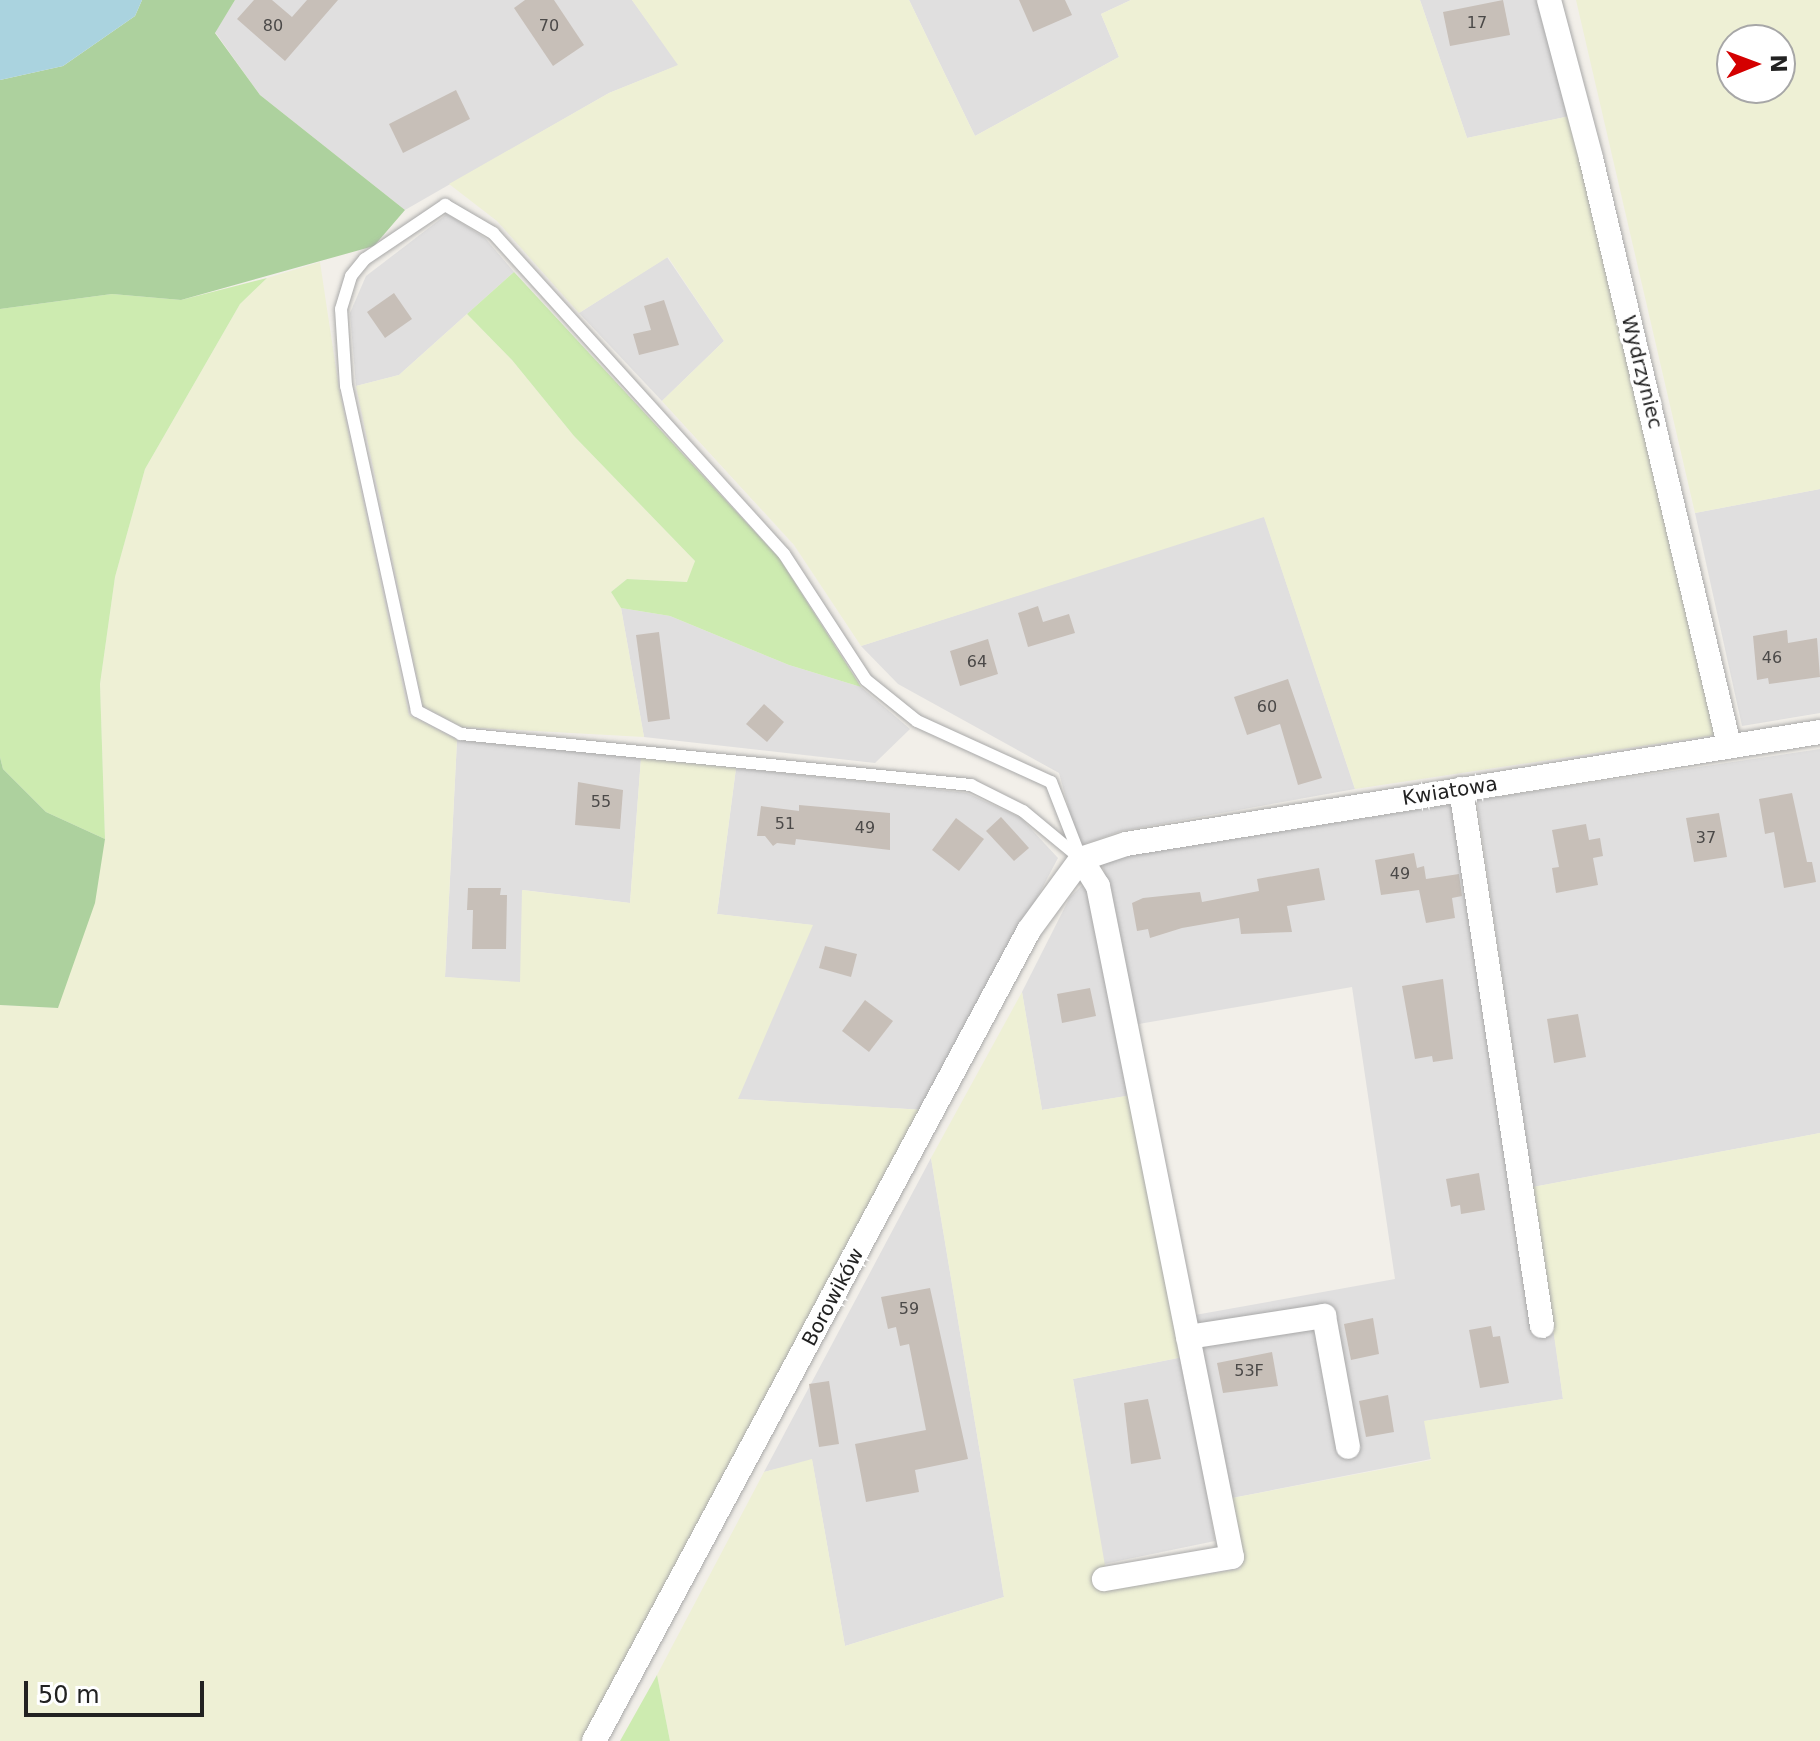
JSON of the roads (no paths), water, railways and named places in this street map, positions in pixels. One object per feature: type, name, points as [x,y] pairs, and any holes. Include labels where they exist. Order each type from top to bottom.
[{"type":"street","name":"Wydrzyniec","points":[[1549,0],[1594,173],[1729,745]]},
{"type":"street","name":"Kwiatowa","points":[[1081,859],[1126,844],[1820,732]]},
{"type":"street","points":[[1461,789],[1542,1326]]},
{"type":"street","points":[[1081,859],[1098,886],[1232,1557],[1104,1579]]},
{"type":"street","name":"Borowików","points":[[594,1741],[1029,930],[1081,859]]},
{"type":"street","points":[[1188,1337],[1324,1316],[1348,1447]]},
{"type":"lane","points":[[445,205],[493,233],[784,554],[866,680],[917,721],[1051,782],[1081,859],[1023,811],[971,785],[461,734],[417,711],[346,386],[341,309],[351,276],[365,259],[445,205]]},
{"type":"water","points":[[0,0],[142,0],[135,16],[63,66],[0,80]]}]
